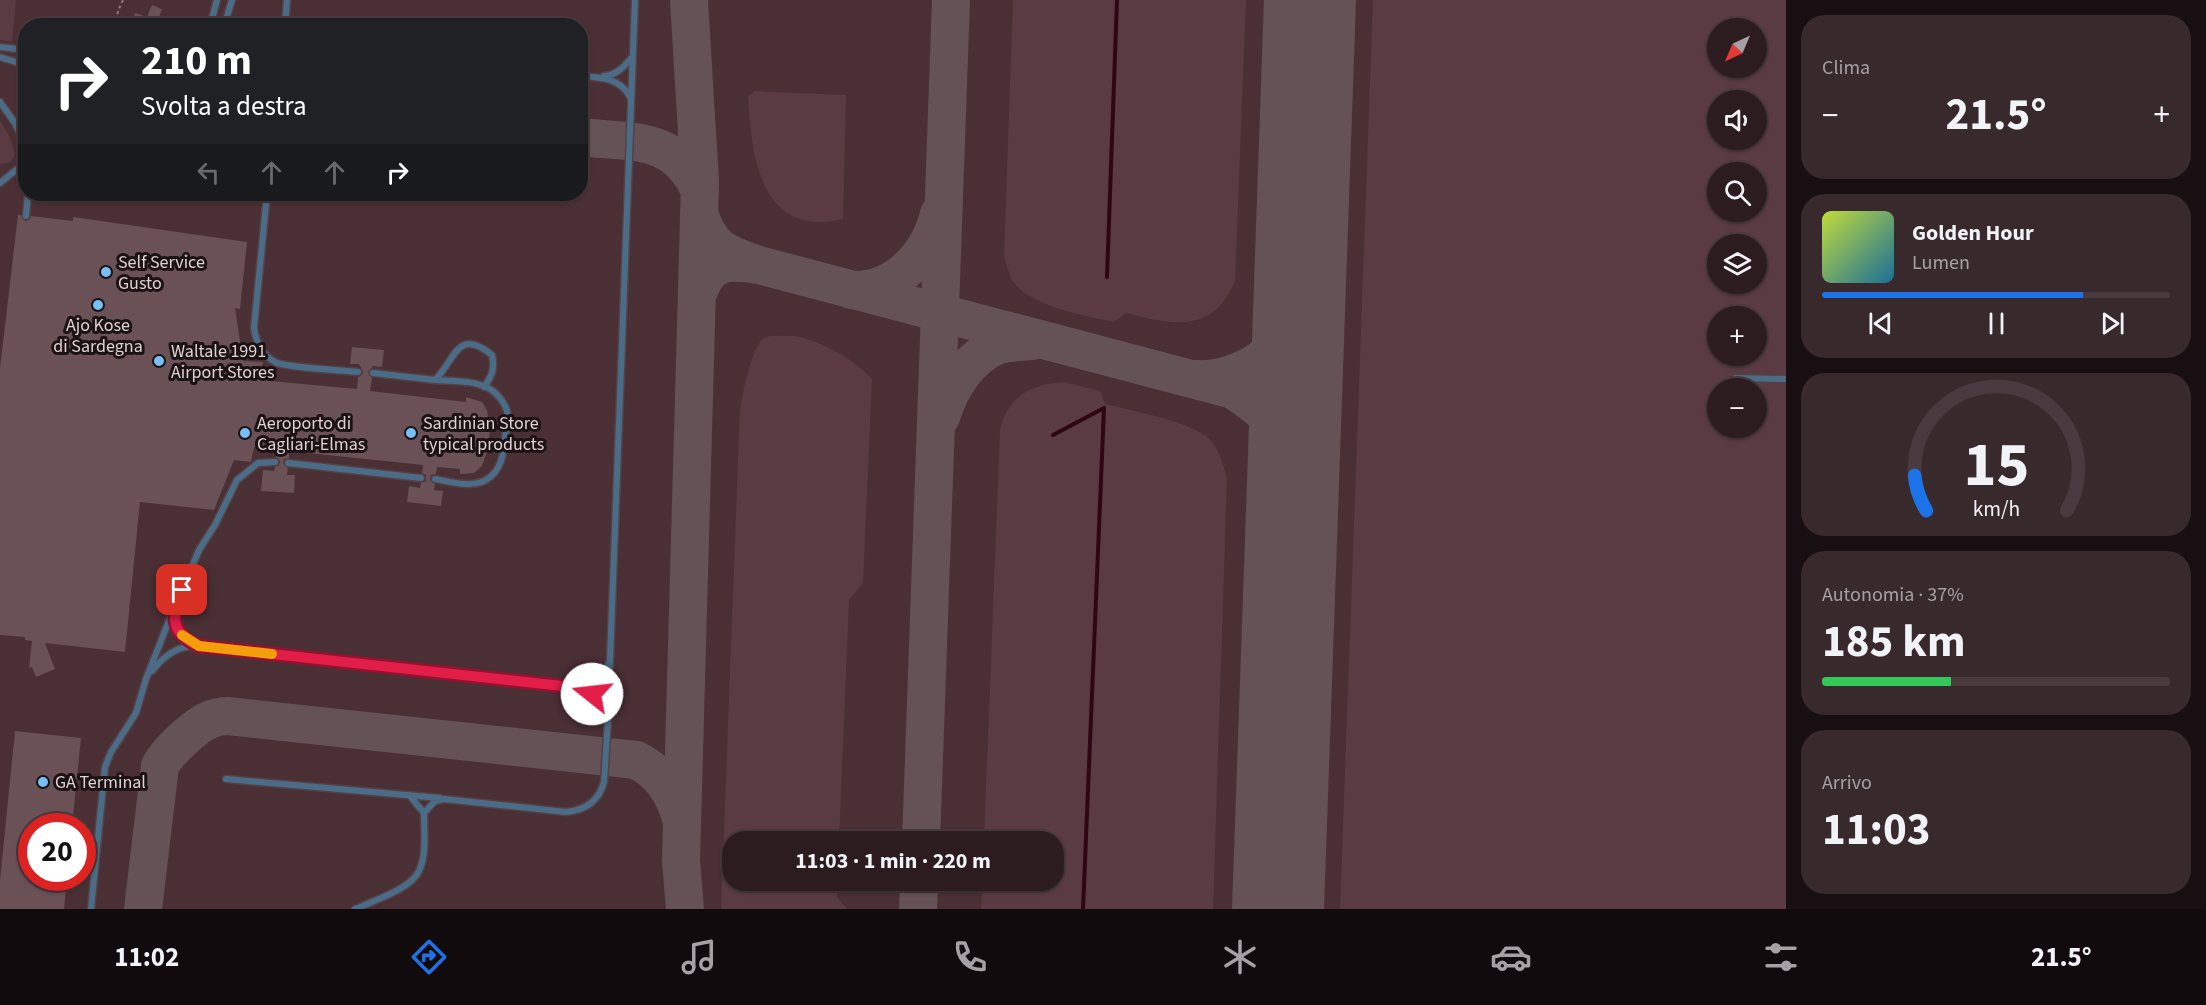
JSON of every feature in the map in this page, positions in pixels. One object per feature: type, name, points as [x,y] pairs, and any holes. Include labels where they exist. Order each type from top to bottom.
[{"type":"lane","points":[[212,18],[217,0]]},
{"type":"lane","points":[[226,18],[232,0]]},
{"type":"lane","points":[[286,18],[287,0]]},
{"type":"lane","points":[[226,778],[566,812],[586,807],[595,801],[601,792],[604,782],[608,720],[635,0]]},
{"type":"lane","points":[[0,47],[18,50]]},
{"type":"lane","points":[[597,77],[611,76],[633,56]]},
{"type":"lane","points":[[0,57],[18,63]]},
{"type":"lane","points":[[588,76],[612,80],[621,85],[627,90],[631,101]]},
{"type":"lane","points":[[0,102],[18,130]]},
{"type":"lane","points":[[0,183],[18,168]]},
{"type":"lane","points":[[26,216],[27,201]]},
{"type":"lane","points":[[266,201],[254,328],[256,341],[262,352],[276,363],[358,372]]},
{"type":"lane","points":[[435,380],[459,346],[468,344],[482,346],[492,355],[493,375],[484,387]]},
{"type":"lane","points":[[372,373],[477,384],[492,390],[500,399],[507,412],[503,457],[498,468],[485,481],[475,483],[435,479]]},
{"type":"lane","points":[[1767,379],[1786,379]]},
{"type":"lane","points":[[91,909],[105,767],[111,752],[131,724],[146,679],[199,550],[215,525],[237,480],[258,463],[275,462]]},
{"type":"lane","points":[[288,463],[421,478]]},
{"type":"lane","points":[[174,610],[174,619],[184,637],[199,646]]},
{"type":"lane","points":[[146,679],[172,652],[187,646],[199,646],[580,688],[592,694],[600,703],[606,711],[608,720]]},
{"type":"lane","points":[[580,688],[596,681],[610,662]]},
{"type":"lane","points":[[355,909],[399,889],[412,881],[419,871],[423,856],[424,813],[409,795]]},
{"type":"lane","points":[[424,813],[435,801],[444,799]]},
{"type":"path","points":[[117,18],[123,0]]},
{"type":"shaded area","name":"Aeroporto di Cagliari-Elmas","points":[[0,0],[1786,0],[1786,909],[0,909]]},
{"type":"shaded area","points":[[0,0],[16,0],[12,42],[0,40]]},
{"type":"shaded area","points":[[1013,0],[1246,0],[1235,281],[1226,298],[1215,310],[1203,318],[1175,322],[1126,313],[1114,322],[1073,313],[1043,303],[1029,296],[1011,278],[1004,256]]},
{"type":"shaded area","points":[[1373,0],[1786,0],[1786,909],[1340,909]]},
{"type":"shaded area","points":[[753,91],[846,95],[843,219],[815,222],[794,216],[777,204],[766,187],[757,166],[752,142],[748,95]]},
{"type":"shaded area","points":[[0,120],[15,154],[11,162],[0,164]]},
{"type":"shaded area","points":[[795,336],[816,342],[856,364],[872,379],[863,583],[849,600],[839,831],[724,831],[740,409],[749,369],[757,348],[767,337]]},
{"type":"shaded area","points":[[1064,382],[1100,391],[1105,404],[1164,418],[1194,429],[1213,443],[1222,460],[1227,478],[1213,909],[981,909],[982,891],[1064,891],[1064,831],[984,831],[1000,430],[1015,400],[1031,389]]},
{"type":"shaded area","points":[[722,883],[722,891],[837,891],[837,897],[847,909],[721,909]]},
{"type":"building","points":[[152,5],[162,9],[159,18],[133,18],[135,13],[147,17]]},
{"type":"building","name":"Aeroporto di Cagliari-Elmas","points":[[18,215],[21,215],[25,221],[31,216],[73,221],[73,217],[247,242],[240,309],[235,308],[243,361],[263,362],[260,380],[357,389],[358,377],[363,372],[359,364],[350,364],[352,347],[384,350],[382,367],[373,366],[368,372],[372,378],[370,391],[466,402],[466,397],[482,402],[487,410],[490,428],[488,449],[482,466],[474,473],[460,474],[460,469],[437,467],[436,474],[431,475],[430,480],[435,484],[434,490],[443,491],[441,506],[407,502],[409,486],[420,488],[421,483],[426,481],[426,475],[422,473],[423,465],[289,451],[289,458],[284,459],[283,463],[288,468],[287,475],[295,475],[294,493],[261,491],[263,470],[274,471],[280,461],[276,457],[276,449],[254,447],[251,462],[234,460],[214,510],[140,502],[125,652],[45,643],[55,669],[36,677],[32,667],[29,668],[32,641],[25,640],[25,637],[0,635],[0,368]]},
{"type":"building","name":"GA Terminal","points":[[15,731],[81,738],[73,813],[18,813],[18,891],[66,891],[64,909],[0,909],[0,880]]},
{"type":"waterway","points":[[1107,277],[1117,0]]},
{"type":"waterway","points":[[1053,435],[1104,408],[1083,909]]},
{"type":"taxiway","points":[[685,909],[681,860],[700,182],[689,0]]},
{"type":"taxiway","points":[[921,831],[951,0]]},
{"type":"taxiway","points":[[588,138],[635,142],[665,151],[678,160],[690,173],[700,191]]},
{"type":"taxiway","points":[[697,296],[707,275],[720,265],[728,263],[759,265],[720,248],[709,235],[699,213]]},
{"type":"taxiway","points":[[851,290],[882,285],[896,278],[908,268],[919,257],[939,214]]},
{"type":"taxiway","points":[[1197,379],[1217,378],[1237,372],[1256,363],[1271,351],[1281,338],[1293,307],[1301,251]]},
{"type":"taxiway","points":[[759,265],[1233,390],[1269,418],[1287,447],[1290,458],[1292,515]]},
{"type":"taxiway","points":[[941,417],[955,384],[979,357],[999,345],[1032,341]]},
{"type":"taxiway","points":[[143,909],[160,766],[189,734],[203,723],[221,716],[636,760],[652,770],[665,784],[681,818]]},
{"type":"taxiway","points":[[918,909],[919,891]]},
{"type":"runway","points":[[1278,909],[1310,0]]},
{"type":"slow traffic","points":[[182,635],[199,646],[272,654]]},
{"type":"place","name":"Self Service Gusto","points":[[106,272]]},
{"type":"place","name":"Ajo Kose di Sardegna","points":[[98,305]]},
{"type":"place","name":"Waltale 1991 Airport Stores","points":[[159,361]]},
{"type":"place","name":"Aeroporto di Cagliari-Elmas","points":[[245,433]]},
{"type":"place","name":"Sardinian Store typical products","points":[[411,433]]},
{"type":"place","name":"GA Terminal","points":[[43,782]]},
{"type":"route","points":[[182,590],[174,610],[174,619],[184,637],[199,646],[580,688],[592,694]]}]
